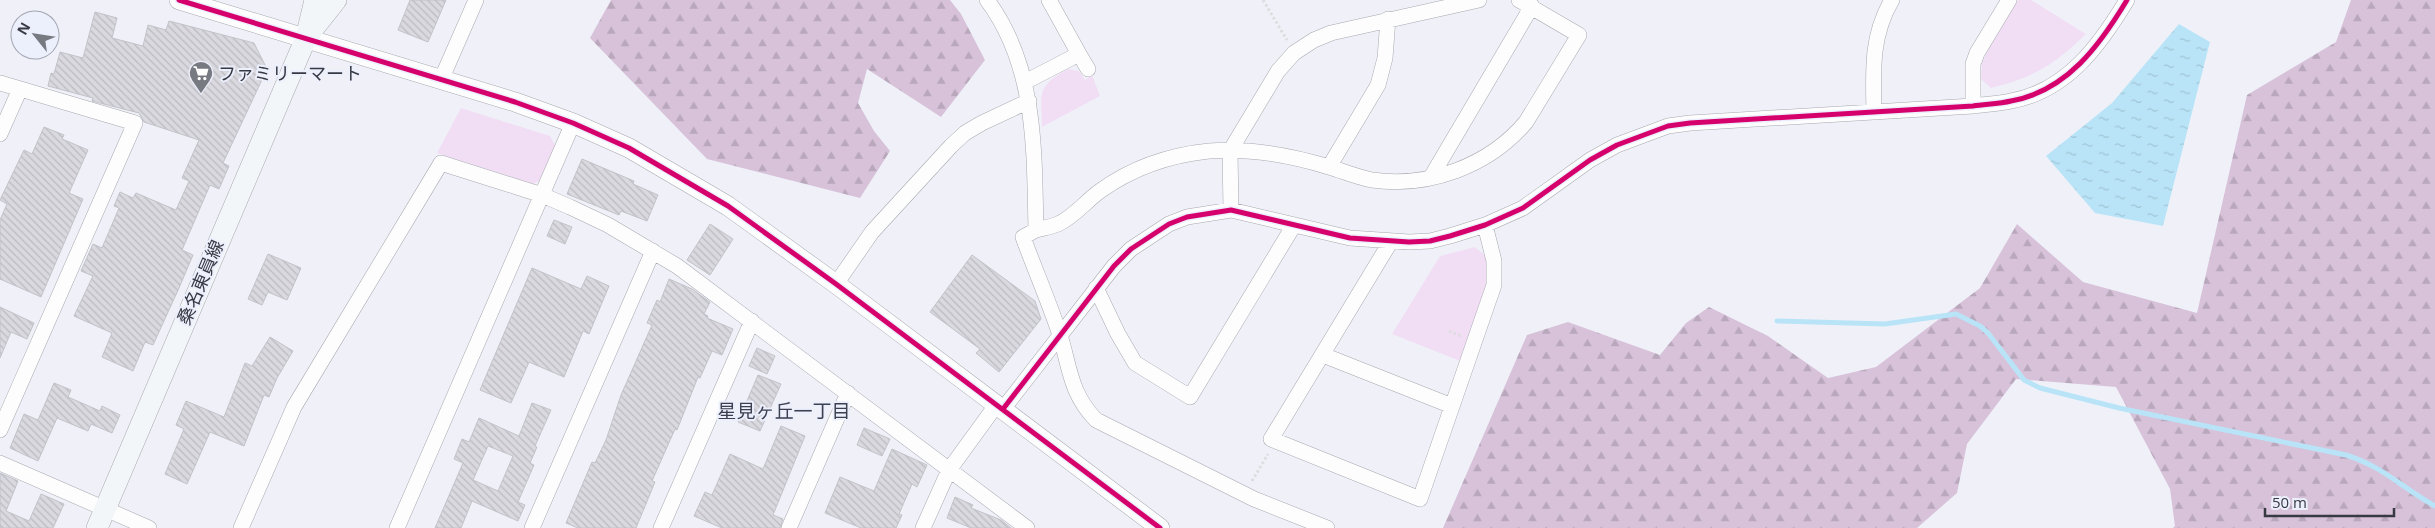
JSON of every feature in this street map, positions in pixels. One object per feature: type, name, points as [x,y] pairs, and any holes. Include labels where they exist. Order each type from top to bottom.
[{"type":"main road","name":"桑名東員線","points":[[96,528],[306,38],[315,0]]},
{"type":"main road","name":"桑名東員線","points":[[306,38],[336,0]]},
{"type":"street","points":[[179,0],[515,102],[573,123],[629,148],[728,206],[836,284],[1160,528]]},
{"type":"street","points":[[441,80],[476,0]]},
{"type":"street","points":[[988,0],[1010,39],[1025,82],[1029,101],[1033,142],[1036,230]]},
{"type":"street","points":[[1049,0],[1088,70]]},
{"type":"street","points":[[1231,210],[1230,151],[1278,71],[1294,53],[1314,40],[1331,33],[1479,0]]},
{"type":"street","points":[[1874,110],[1872,63],[1874,45],[1892,0]]},
{"type":"street","points":[[1973,106],[1973,64],[1977,53],[2010,0]]},
{"type":"street","points":[[923,528],[949,470],[1060,337],[1096,288],[1131,249],[1169,224],[1187,217],[1231,210],[1350,238],[1430,241],[1485,225],[1523,208],[1590,160],[1617,145],[1668,126],[1874,110],[1973,106],[2012,101],[2039,92],[2072,72],[2099,44],[2128,0]]},
{"type":"street","points":[[1327,528],[1254,499],[1096,420],[1076,395],[1060,337],[1023,237],[1036,230],[1059,224],[1098,192],[1142,167],[1184,155],[1230,151],[1259,152],[1329,167],[1373,180],[1414,181],[1456,172],[1484,158],[1516,134],[1526,122],[1579,35],[1526,3],[1431,177]]},
{"type":"street","points":[[1329,167],[1378,85],[1382,72],[1388,19]]},
{"type":"street","points":[[1025,82],[1079,54]]},
{"type":"street","points":[[0,83],[135,123],[0,430]]},
{"type":"street","points":[[0,134],[20,88]]},
{"type":"street","points":[[836,284],[872,232],[951,146],[965,133],[982,123],[1029,101]]},
{"type":"street","points":[[398,528],[573,123]]},
{"type":"street","points":[[240,528],[294,407],[441,163],[542,195],[608,225],[653,251],[677,266],[752,321],[1027,528]]},
{"type":"street","points":[[1096,288],[1118,334],[1135,363],[1190,397],[1294,225]]},
{"type":"street","points":[[1391,241],[1271,439],[1420,499],[1494,285],[1494,261],[1485,225]]},
{"type":"street","points":[[532,528],[653,251]]},
{"type":"street","points":[[661,528],[752,321]]},
{"type":"street","points":[[1323,355],[1452,406]]},
{"type":"street","points":[[789,528],[848,393]]},
{"type":"street","points":[[0,463],[149,528]]},
{"type":"path","points":[[1263,0],[1294,53]]},
{"type":"path","points":[[1247,488],[1276,441]]},
{"type":"shaded area","points":[[2018,0],[2031,0],[2086,34],[2042,69],[2031,75],[1991,88],[1981,79],[1982,63]]},
{"type":"shaded area","points":[[1068,69],[1079,71],[1085,80],[1092,75],[1100,96],[1042,127],[1041,99],[1045,86]]},
{"type":"shaded area","points":[[461,108],[550,136],[555,145],[539,181],[533,184],[437,153]]},
{"type":"shaded area","points":[[1475,247],[1487,257],[1489,284],[1460,361],[1392,334],[1440,256]]},
{"type":"green space","points":[[611,0],[950,0],[961,14],[985,60],[941,117],[867,69],[858,103],[874,131],[890,151],[860,198],[707,159],[590,38]]},
{"type":"green space","points":[[2351,0],[2435,0],[2435,528],[2173,528],[2175,526],[2170,489],[2116,387],[2016,379],[1967,444],[1957,493],[1917,528],[1443,528],[1527,335],[1568,322],[1660,355],[1686,323],[1709,307],[1768,336],[1828,378],[1876,367],[1980,288],[2017,224],[2083,282],[2197,313],[2247,95],[2336,42]]},
{"type":"water","points":[[2179,24],[2210,42],[2163,226],[2095,213],[2046,156],[2112,103]]},
{"type":"building","points":[[410,0],[446,0],[428,42],[398,30]]},
{"type":"building","points":[[95,12],[117,18],[112,38],[143,46],[148,25],[166,30],[169,21],[254,43],[267,69],[223,163],[229,166],[219,189],[210,185],[182,250],[193,255],[179,288],[153,345],[145,342],[133,371],[102,357],[112,333],[74,316],[93,276],[81,271],[93,244],[102,248],[119,208],[114,206],[120,192],[133,198],[136,193],[176,210],[189,181],[182,178],[199,140],[144,122],[139,113],[92,101],[93,98],[48,86],[51,73],[54,74],[58,60],[60,60],[60,52],[83,58]]},
{"type":"building","points":[[44,127],[64,135],[62,139],[88,150],[69,193],[83,199],[41,297],[0,279],[0,220],[7,204],[0,200],[24,150],[32,154]]},
{"type":"building","points":[[582,159],[634,181],[633,184],[658,195],[647,221],[621,211],[619,215],[567,194]]},
{"type":"building","points":[[554,220],[572,227],[565,244],[547,236]]},
{"type":"building","points":[[710,224],[733,239],[710,275],[687,260]]},
{"type":"building","points":[[268,254],[301,268],[287,300],[268,292],[262,305],[248,299]]},
{"type":"building","points":[[972,255],[1035,301],[1041,319],[999,372],[976,353],[980,349],[930,312]]},
{"type":"building","points":[[532,268],[581,289],[587,276],[609,286],[589,334],[583,331],[564,377],[529,362],[511,403],[480,390]]},
{"type":"building","points":[[669,279],[692,289],[710,302],[704,314],[708,316],[707,318],[733,329],[722,355],[712,351],[700,378],[698,377],[677,430],[675,429],[652,481],[655,482],[636,528],[578,528],[566,523],[592,462],[595,463],[606,440],[621,395],[652,325],[647,323],[657,300],[660,302]]},
{"type":"building","points":[[0,307],[34,323],[27,339],[11,332],[0,358]]},
{"type":"building","points":[[270,337],[293,351],[277,378],[269,397],[264,395],[244,446],[210,432],[187,484],[165,474],[184,429],[176,425],[186,401],[224,417],[245,363],[252,366]]},
{"type":"building","points":[[757,348],[775,356],[767,374],[749,366]]},
{"type":"building","points":[[758,375],[781,384],[760,431],[738,422]]},
{"type":"building","points":[[54,383],[71,390],[68,397],[100,411],[102,406],[120,415],[112,433],[91,424],[88,431],[57,418],[38,461],[10,448],[24,414],[38,420]]},
{"type":"building","points":[[532,403],[551,410],[535,446],[537,447],[530,463],[534,465],[518,502],[525,505],[518,521],[472,501],[461,528],[435,528],[463,463],[454,459],[462,439],[469,442],[479,418],[519,436]],"holes":[[[488,446],[513,456],[498,491],[473,480]]]},
{"type":"building","points":[[781,426],[805,436],[773,515],[783,519],[780,528],[722,528],[694,516],[705,492],[712,495],[730,454],[763,469]]},
{"type":"building","points":[[864,428],[890,439],[882,456],[857,445]]},
{"type":"building","points":[[892,449],[927,465],[917,487],[912,484],[899,514],[902,515],[896,528],[861,528],[825,513],[840,477],[874,491]]},
{"type":"building","points":[[0,473],[18,481],[6,511],[29,521],[41,494],[64,504],[53,528],[0,528]]},
{"type":"building","points":[[955,497],[973,505],[971,508],[1001,520],[1011,528],[971,528],[947,518]]},
{"type":"waterway","points":[[1777,321],[1885,324],[1956,314],[1980,326],[1988,333],[2024,380],[2040,388],[2119,408],[2346,455],[2382,472],[2435,506]]},
{"type":"cycle path","points":[[179,0],[515,102],[573,123],[629,148],[728,206],[836,284],[1160,528]]},
{"type":"cycle path","points":[[1003,409],[1114,266],[1131,249],[1169,224],[1187,217],[1231,210],[1350,238],[1409,242],[1430,241],[1485,225],[1523,208],[1590,160],[1617,145],[1668,126],[1690,123],[1973,106],[2006,102],[2031,96],[2065,77],[2080,64],[2117,17],[2127,0]]},
{"type":"place","name":"ファミリーマート","points":[[201,94]]},
{"type":"district","name":"星見ヶ丘一丁目","points":[[784,411]]}]
